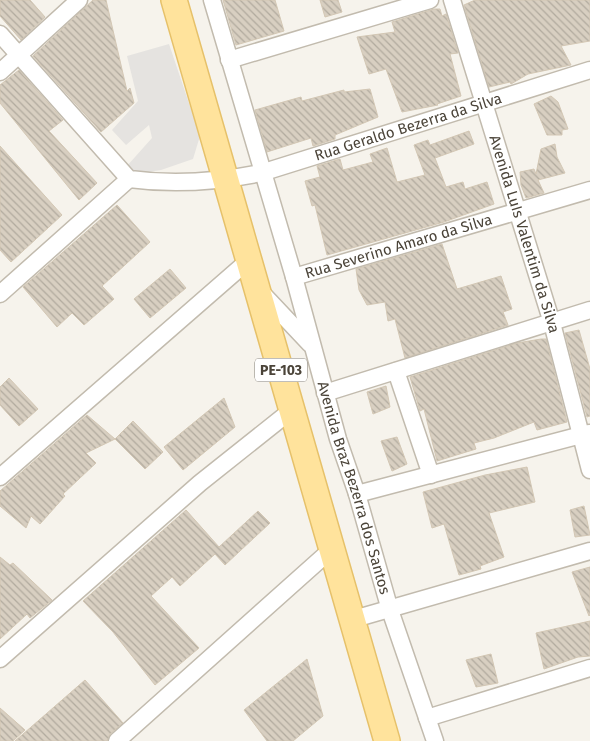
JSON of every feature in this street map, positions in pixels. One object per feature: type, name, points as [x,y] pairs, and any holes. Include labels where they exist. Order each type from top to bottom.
[{"type":"main road","name":"PE-103","points":[[174,0],[255,286],[354,619],[387,741]]},
{"type":"street","points":[[0,72],[79,0]]},
{"type":"street","name":"Avenida Braz Bezerra dos Santos","points":[[212,0],[294,277],[325,393],[357,494],[390,610],[435,741]]},
{"type":"street","points":[[229,60],[430,0]]},
{"type":"street","name":"Avenida LuIs Valentim da Silva","points":[[452,0],[486,104],[585,434],[590,470]]},
{"type":"street","points":[[0,34],[129,179],[0,294]]},
{"type":"street","name":"Rua Geraldo Bezerra da Silva","points":[[129,179],[179,183],[225,180],[262,173],[590,70]]},
{"type":"street","name":"Rua Severino Amaro da Silva","points":[[294,277],[590,190]]},
{"type":"street","points":[[0,476],[248,260]]},
{"type":"street","points":[[255,286],[312,345]]},
{"type":"street","points":[[325,393],[590,310]]},
{"type":"street","points":[[396,371],[431,474]]},
{"type":"street","points":[[0,659],[200,483],[293,409]]},
{"type":"street","points":[[357,494],[585,434]]},
{"type":"street","points":[[117,741],[333,548]]},
{"type":"street","points":[[354,619],[590,551]]},
{"type":"street","points":[[427,718],[590,668]]},
{"type":"shaded area","points":[[169,44],[200,136],[193,159],[161,170],[134,174],[127,166],[152,138],[149,125],[126,145],[112,130],[138,101],[127,56]]},
{"type":"building","points":[[0,0],[30,0],[45,17],[21,40],[0,16]]},
{"type":"building","points":[[93,0],[106,0],[127,91],[130,88],[134,103],[101,132],[33,56]]},
{"type":"building","points":[[223,0],[275,0],[284,31],[236,45]]},
{"type":"building","points":[[320,0],[338,0],[342,12],[325,17]]},
{"type":"building","points":[[475,0],[590,0],[590,41],[561,46],[571,65],[528,74],[511,84],[510,82],[489,87],[464,5]]},
{"type":"building","points":[[434,9],[440,9],[442,16],[446,14],[458,53],[450,54],[461,96],[438,105],[402,112],[386,69],[369,74],[357,37],[395,32],[392,22]]},
{"type":"building","points":[[19,70],[63,120],[49,131],[97,183],[79,200],[0,103],[0,85]]},
{"type":"building","points":[[370,89],[378,117],[335,135],[335,139],[313,146],[311,138],[267,152],[255,110],[301,97],[302,101],[344,90],[344,92]]},
{"type":"building","points":[[551,96],[558,102],[568,129],[562,130],[562,135],[547,135],[534,104]]},
{"type":"building","points":[[469,131],[474,144],[435,158],[446,187],[463,182],[465,189],[487,182],[494,204],[444,222],[327,255],[315,205],[312,206],[305,181],[320,177],[317,166],[340,159],[343,170],[373,162],[370,154],[387,148],[397,182],[425,175],[414,145],[428,140],[430,145]]},
{"type":"building","points":[[555,144],[557,157],[565,173],[538,180],[544,193],[526,198],[521,185],[520,172],[534,169],[536,174],[541,149]]},
{"type":"building","points":[[0,146],[62,215],[11,262],[0,250]]},
{"type":"building","points":[[117,205],[150,242],[102,286],[114,299],[84,325],[72,313],[57,327],[23,287]]},
{"type":"building","points":[[442,244],[457,289],[501,276],[512,309],[503,312],[508,325],[405,358],[395,319],[388,321],[385,302],[367,305],[359,290],[356,269]]},
{"type":"building","points":[[170,269],[186,288],[150,318],[134,299]]},
{"type":"building","points":[[579,330],[590,369],[590,416],[587,417],[565,333]]},
{"type":"building","points":[[546,339],[567,422],[537,430],[534,422],[494,438],[474,443],[476,449],[437,461],[424,409],[420,411],[410,377],[517,343]]},
{"type":"building","points":[[9,378],[38,409],[19,426],[0,405],[0,387]]},
{"type":"building","points":[[386,386],[390,407],[373,414],[367,392]]},
{"type":"building","points":[[224,398],[235,427],[183,470],[164,447]]},
{"type":"building","points":[[87,415],[115,439],[86,453],[96,463],[63,494],[65,496],[40,524],[31,516],[26,528],[0,506],[0,491]]},
{"type":"building","points":[[133,421],[163,452],[145,469],[115,439]]},
{"type":"building","points":[[397,437],[407,464],[392,471],[381,441]]},
{"type":"building","points":[[527,467],[535,502],[489,513],[504,557],[480,566],[481,569],[459,575],[444,524],[432,528],[423,492],[485,475]]},
{"type":"building","points":[[584,506],[590,535],[575,537],[570,510]]},
{"type":"building","points":[[186,510],[219,547],[258,511],[270,523],[225,565],[215,554],[180,586],[172,577],[151,596],[199,648],[155,685],[113,632],[83,601]]},
{"type":"building","points":[[0,557],[10,565],[13,563],[52,600],[30,618],[27,614],[0,639]]},
{"type":"building","points":[[590,567],[590,615],[589,616],[572,572]]},
{"type":"building","points":[[590,621],[590,656],[578,657],[544,669],[536,633]]},
{"type":"building","points":[[491,654],[498,683],[476,687],[466,660]]},
{"type":"building","points":[[307,659],[323,716],[293,741],[267,741],[244,710]]},
{"type":"building","points":[[85,680],[123,723],[110,734],[107,741],[15,741]]},
{"type":"building","points":[[0,708],[25,730],[13,741],[0,741]]}]
